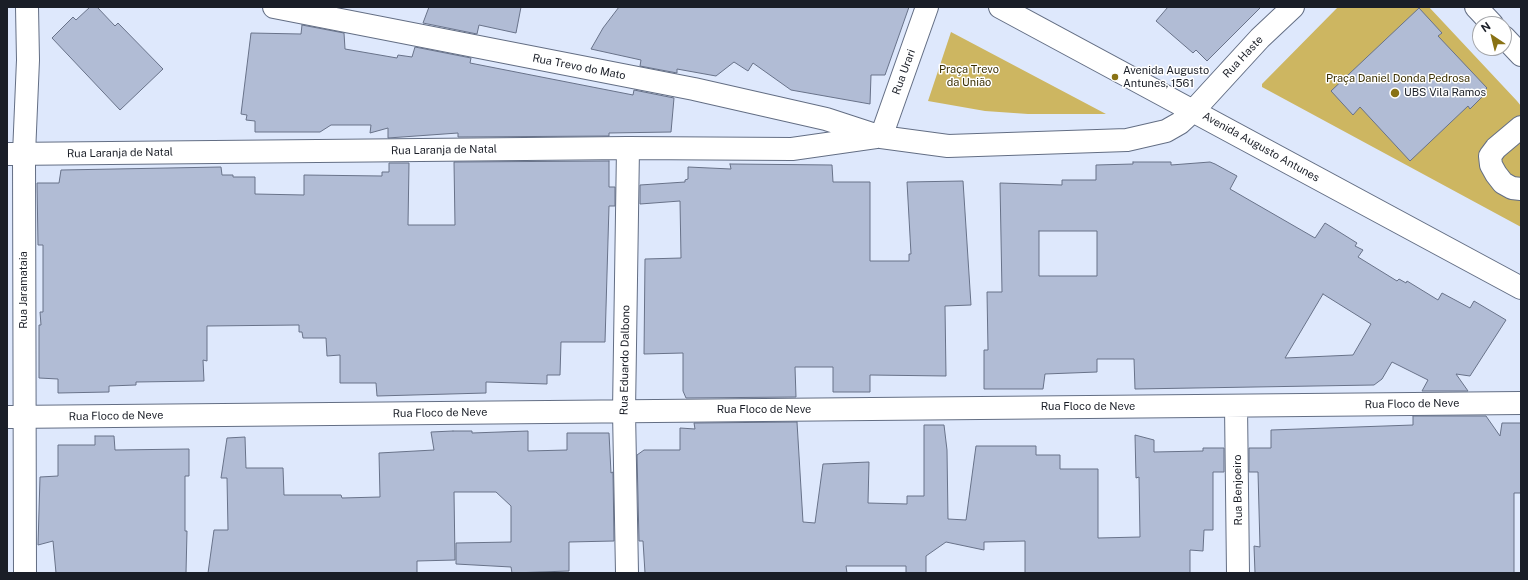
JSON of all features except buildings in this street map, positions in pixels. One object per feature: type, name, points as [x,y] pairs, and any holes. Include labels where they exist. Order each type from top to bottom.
[{"type":"street","name":"Rua Jaramataia","points":[[25,573],[16,417],[16,154],[28,60],[27,7]]},
{"type":"street","name":"Rua Trevo do Mato","points":[[274,7],[694,89],[826,119],[881,137]]},
{"type":"street","name":"Rua Urari","points":[[881,137],[928,7]]},
{"type":"street","name":"Avenida Augusto Antunes","points":[[1000,7],[1194,110],[1521,288]]},
{"type":"street","name":"Rua Haste","points":[[1194,110],[1260,38],[1293,7]]},
{"type":"street","points":[[1476,7],[1484,16]]},
{"type":"street","points":[[1512,45],[1521,55]]},
{"type":"street","points":[[881,137],[948,146],[1127,140],[1166,131],[1180,123],[1194,110]]},
{"type":"street","points":[[1521,127],[1496,148],[1490,156],[1490,165],[1496,174],[1508,185],[1521,189]]},
{"type":"street","name":"Rua Laranja de Natal","points":[[16,154],[628,148],[792,149],[881,137]]},
{"type":"street","name":"Rua Eduardo Dalbono","points":[[627,573],[624,411],[628,148]]},
{"type":"street","name":"Rua Floco de Neve","points":[[16,417],[1521,402]]},
{"type":"street","name":"Rua Benjoeiro","points":[[1236,406],[1238,573]]},
{"type":"green space","name":"Praça Daniel Donda Pedrosa","points":[[1338,7],[1429,7],[1472,53],[1472,56],[1475,56],[1521,106],[1521,227],[1262,87],[1262,84]]},
{"type":"green space","name":"Praça Trevo da União","points":[[951,32],[1106,114],[1028,114],[985,111],[928,101]]},
{"type":"place","name":"Avenida Augusto Antunes, 1561","points":[[1115,77]]},
{"type":"place","name":"UBS Vila Ramos","points":[[1395,93]]}]
